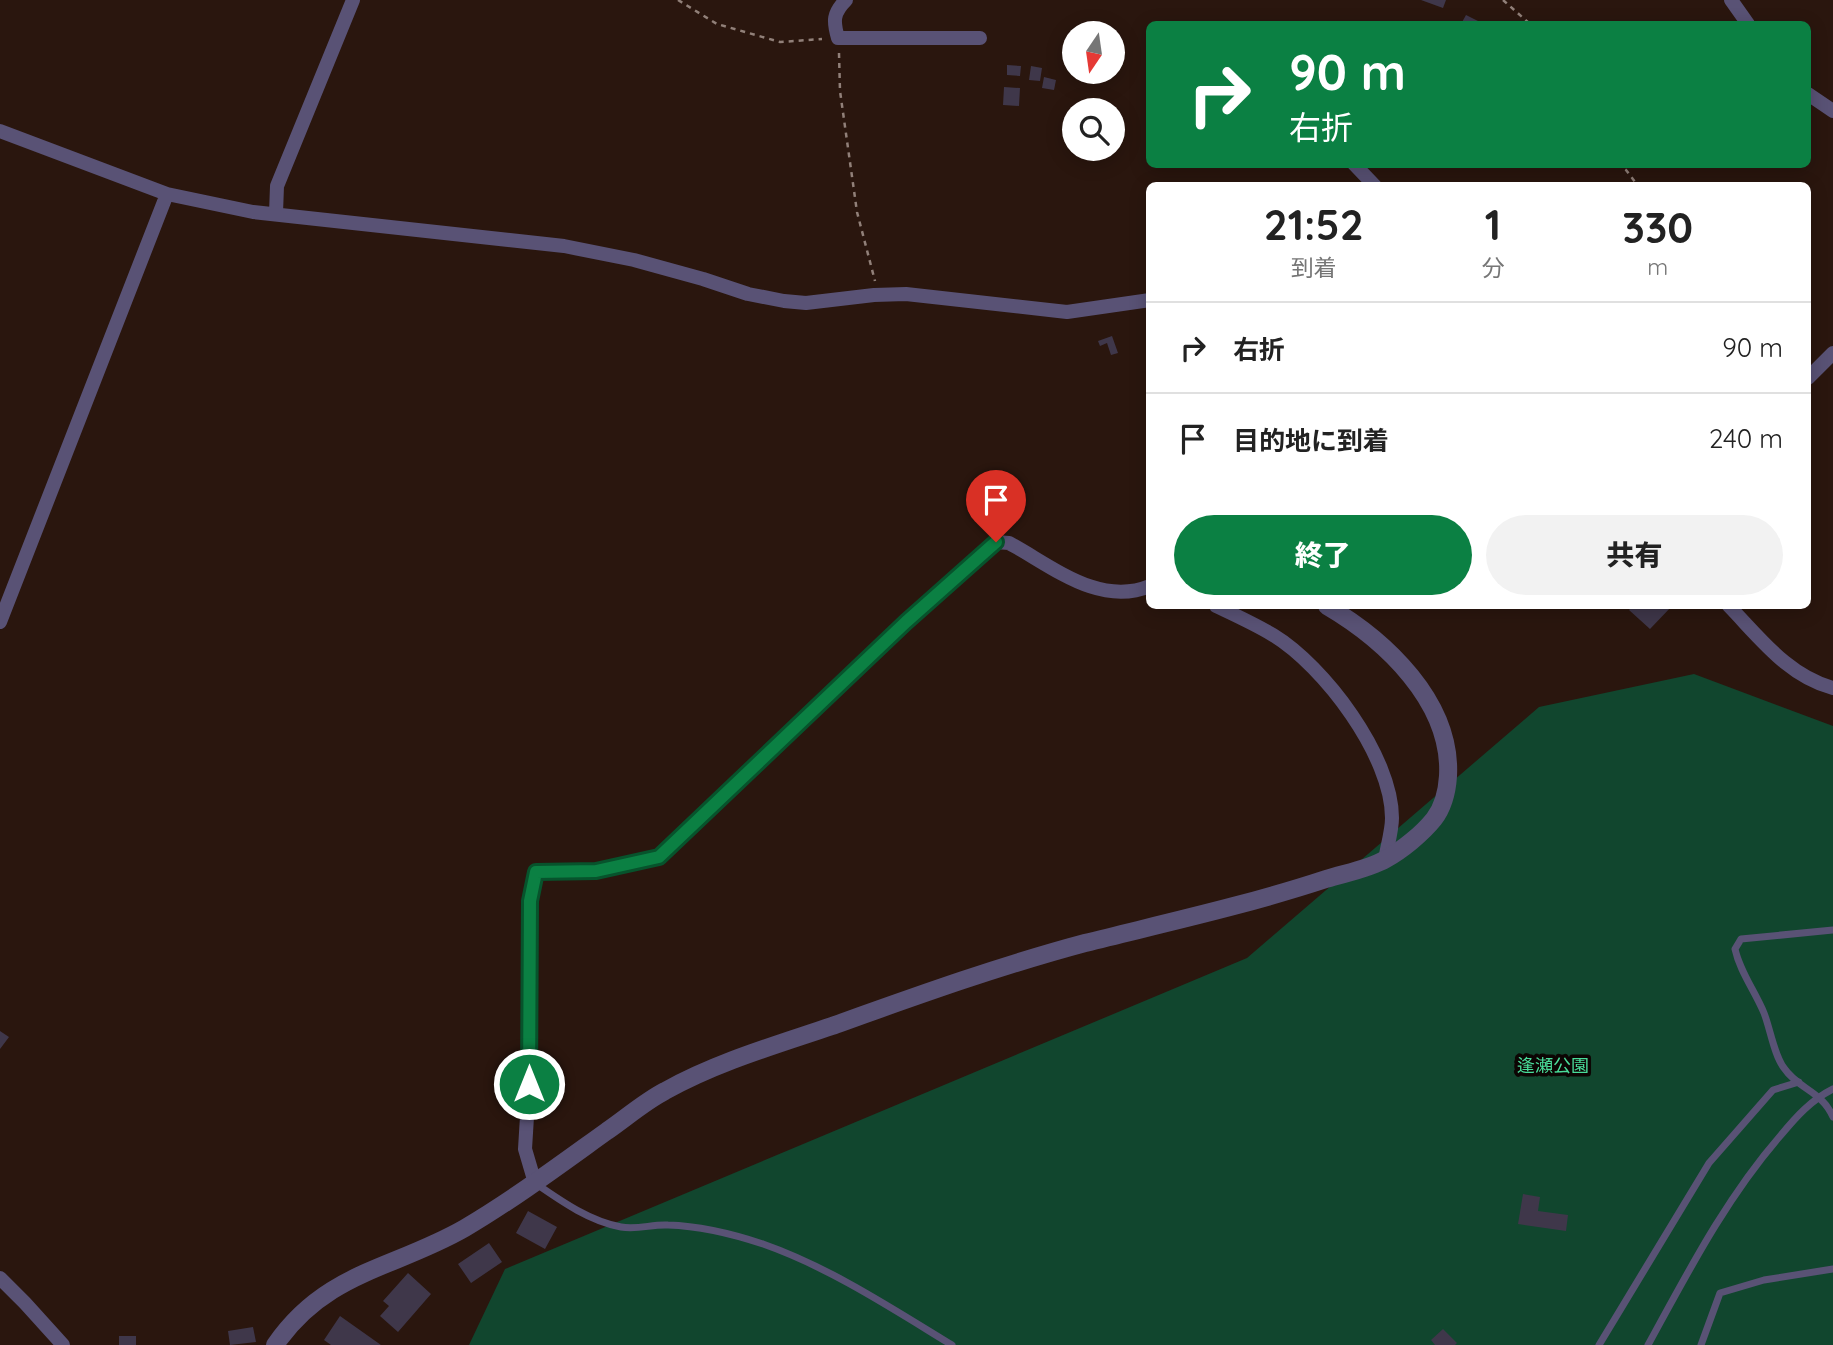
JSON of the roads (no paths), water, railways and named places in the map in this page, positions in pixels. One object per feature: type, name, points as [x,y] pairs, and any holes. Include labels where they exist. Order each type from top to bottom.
[{"type":"street","points":[[276,214],[277,186],[353,0]]},
{"type":"street","points":[[846,0],[833,21],[838,38],[980,38]]},
{"type":"street","points":[[1731,0],[1746,21]]},
{"type":"street","points":[[1811,96],[1833,111]]},
{"type":"street","points":[[0,131],[167,194],[227,208],[578,248],[634,260],[768,299],[806,303],[906,294],[1067,312],[1083,312],[1146,301]]},
{"type":"street","points":[[1358,168],[1371,182]]},
{"type":"street","points":[[0,622],[167,194]]},
{"type":"street","points":[[1811,375],[1833,353]]},
{"type":"street","points":[[535,1183],[525,1149],[529,1084],[530,901],[536,872],[596,871],[659,857],[906,622],[996,542],[1009,543],[1083,586],[1105,592],[1146,588]]},
{"type":"street","points":[[1222,609],[1275,636],[1315,670],[1341,699],[1379,762],[1392,818],[1385,860]]},
{"type":"street","points":[[275,1345],[286,1328],[336,1286],[463,1229],[535,1183],[663,1091],[732,1061],[1015,962],[1297,888],[1385,860],[1435,818],[1447,794],[1449,760],[1437,719],[1421,690],[1392,655],[1349,619],[1332,609]]},
{"type":"street","points":[[1732,609],[1793,669],[1807,678],[1833,688]]},
{"type":"street","points":[[0,1278],[63,1345]]},
{"type":"lane","points":[[1833,930],[1741,939],[1735,949],[1737,961],[1763,1010],[1783,1068],[1819,1096],[1833,1117]]},
{"type":"lane","points":[[1599,1345],[1709,1163],[1773,1090],[1799,1082]]},
{"type":"lane","points":[[1648,1345],[1714,1226],[1751,1169],[1797,1116],[1819,1096],[1833,1089]]},
{"type":"lane","points":[[535,1183],[589,1216],[618,1227],[639,1229],[665,1224],[703,1228],[763,1245],[879,1301],[952,1345]]},
{"type":"lane","points":[[1701,1345],[1720,1293],[1764,1280],[1833,1269]]},
{"type":"park label","name":"逢瀬公園","points":[[1553,1065]]}]
